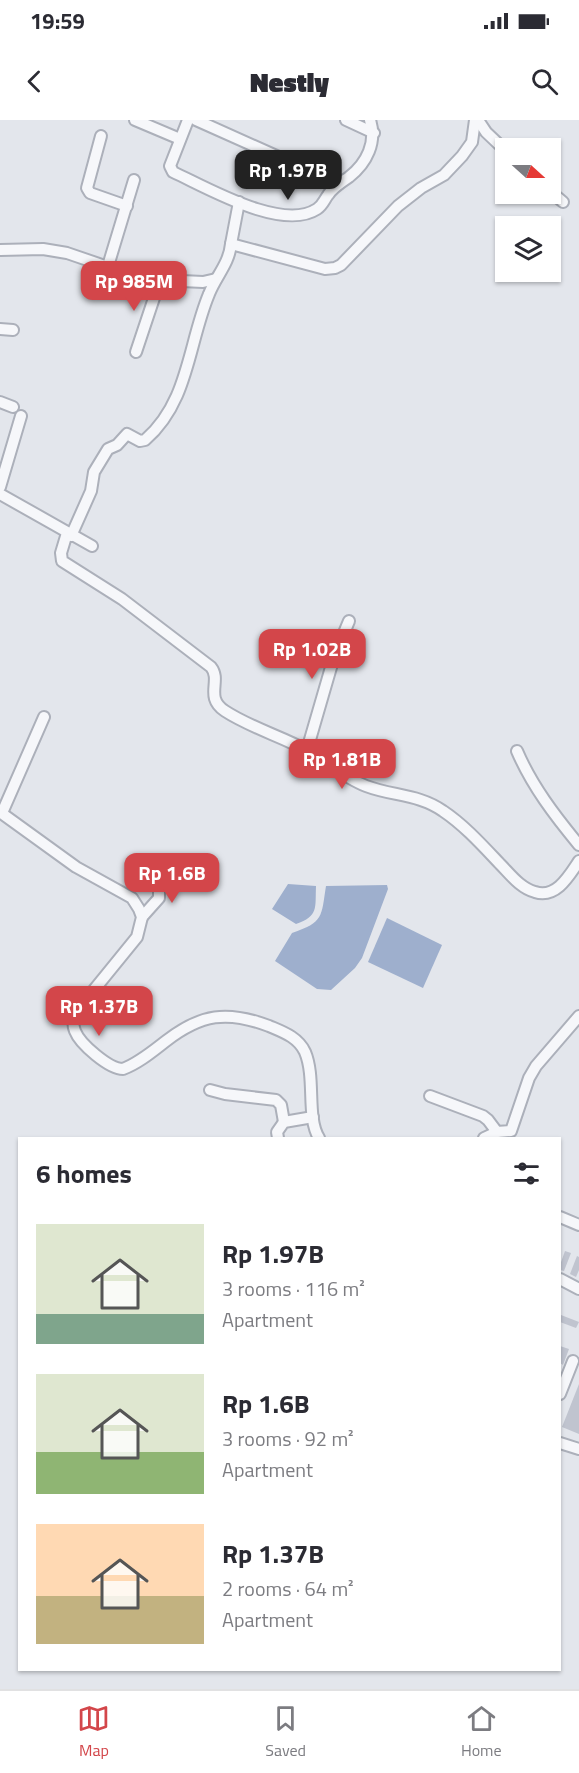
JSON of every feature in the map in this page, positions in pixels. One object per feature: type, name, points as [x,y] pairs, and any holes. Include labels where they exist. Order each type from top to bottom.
[{"type":"street","points":[[135,120],[180,139]]},
{"type":"street","points":[[188,120],[170,166],[173,172],[239,202],[272,214],[295,215],[317,209],[328,194],[363,163],[374,133],[370,120]]},
{"type":"street","points":[[196,120],[339,184]]},
{"type":"street","points":[[346,120],[374,133]]},
{"type":"street","points":[[477,120],[495,141]]},
{"type":"street","points":[[231,244],[325,269],[341,265],[398,206],[421,188],[444,175],[462,156],[472,142],[477,120]]},
{"type":"street","points":[[101,136],[87,188],[90,193],[127,206]]},
{"type":"street","points":[[108,266],[134,180]]},
{"type":"street","points":[[239,202],[231,252],[216,279],[200,318],[184,380],[174,403],[159,426],[145,440],[140,441],[131,434],[127,434],[117,445],[108,449],[93,474],[91,491],[61,553],[63,561],[122,599],[211,667],[215,676],[214,699],[225,711],[307,750],[365,786],[428,802],[461,825],[514,879],[534,892],[544,894],[555,890],[565,882],[579,861]]},
{"type":"street","points":[[0,250],[43,249],[67,253],[134,276],[160,280],[203,282],[216,279]]},
{"type":"street","points":[[136,352],[160,280]]},
{"type":"street","points":[[0,329],[13,330]]},
{"type":"street","points":[[0,402],[14,407]]},
{"type":"street","points":[[0,487],[21,416]]},
{"type":"street","points":[[0,494],[92,546]]},
{"type":"street","points":[[307,750],[334,657],[349,621]]},
{"type":"street","points":[[44,717],[1,812],[76,867],[132,898],[142,917]]},
{"type":"street","points":[[517,751],[526,773],[537,790],[579,845]]},
{"type":"street","points":[[159,873],[159,898],[142,917],[137,937],[76,1012],[73,1021],[79,1038],[109,1065],[123,1069],[194,1024],[224,1015],[251,1019],[282,1031],[294,1037],[301,1046],[308,1066],[313,1117],[318,1137]]},
{"type":"street","points":[[486,1137],[497,1132],[509,1135],[529,1078],[536,1066],[579,1016]]},
{"type":"street","points":[[210,1090],[276,1100],[281,1105],[284,1122],[277,1132],[278,1137]]},
{"type":"street","points":[[430,1096],[483,1116],[497,1132]]},
{"type":"street","points":[[284,1122],[313,1117]]},
{"type":"street","points":[[561,1217],[579,1225]]},
{"type":"street","points":[[561,1280],[579,1289]]},
{"type":"street","points":[[561,1391],[573,1361]]},
{"type":"street","points":[[561,1443],[579,1449]]},
{"type":"water","points":[[288,884],[316,886],[315,906],[312,914],[309,918],[296,924],[272,909]]},
{"type":"water","points":[[387,885],[388,889],[362,958],[355,968],[331,990],[317,989],[275,961],[292,933],[310,925],[319,917],[326,886]]},
{"type":"water","points":[[387,918],[442,945],[423,988],[368,962]]},
{"type":"building","points":[[565,1251],[571,1253],[564,1271],[561,1270]]},
{"type":"building","points":[[577,1256],[579,1257],[579,1270],[576,1277],[570,1274]]},
{"type":"building","points":[[561,1315],[579,1322],[576,1328],[561,1322]]},
{"type":"building","points":[[561,1346],[569,1349],[563,1365],[561,1364]]},
{"type":"building","points":[[579,1384],[579,1434],[562,1427]]}]
